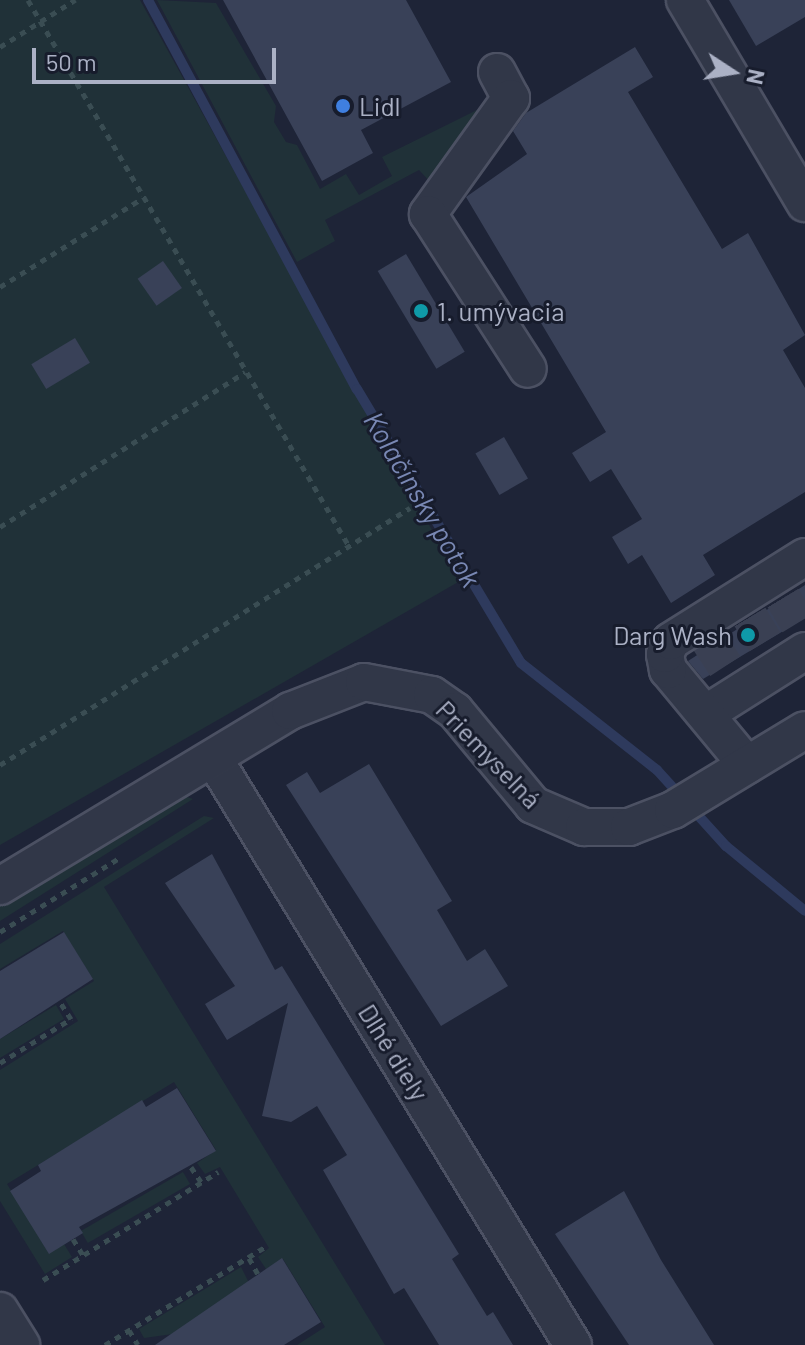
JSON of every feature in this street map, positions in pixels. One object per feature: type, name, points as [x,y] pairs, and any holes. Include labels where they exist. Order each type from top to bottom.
[{"type":"street","points":[[685,0],[801,189]]},
{"type":"street","points":[[497,72],[511,98],[428,214],[528,369]]},
{"type":"street","points":[[747,765],[750,633]]},
{"type":"street","name":"Priemyselná","points":[[0,886],[331,690],[397,684],[455,711],[515,789],[554,817],[584,827],[629,827],[673,810],[805,730]]},
{"type":"street","name":"Dlhé diely","points":[[214,759],[573,1345]]},
{"type":"street","points":[[0,1311],[21,1345]]},
{"type":"path","points":[[28,0],[349,546]]},
{"type":"path","points":[[0,47],[75,0]]},
{"type":"path","points":[[0,287],[143,198]]},
{"type":"path","points":[[0,527],[245,372]]},
{"type":"path","points":[[0,765],[410,508]]},
{"type":"path","points":[[0,932],[133,849]]},
{"type":"path","points":[[0,1063],[71,1019],[60,1002]]},
{"type":"path","points":[[191,1167],[201,1182]]},
{"type":"path","points":[[43,1280],[218,1172]]},
{"type":"path","points":[[73,1239],[83,1255]]},
{"type":"path","points":[[105,1345],[265,1247]]},
{"type":"path","points":[[249,1258],[258,1274]]},
{"type":"path","points":[[129,1330],[138,1345]]},
{"type":"shaded area","points":[[0,0],[140,0],[460,581],[0,845]]},
{"type":"shaded area","points":[[157,0],[216,3],[276,106],[274,122],[286,142],[297,145],[320,189],[346,174],[359,195],[392,176],[382,157],[483,107],[430,182],[419,170],[325,220],[335,241],[297,262]]},
{"type":"shaded area","points":[[184,796],[193,799],[0,921],[0,905]]},
{"type":"shaded area","points":[[204,816],[214,818],[104,887],[385,1345],[297,1345],[325,1327],[283,1259],[266,1269],[258,1257],[269,1248],[220,1167],[205,1174],[197,1163],[216,1150],[174,1082],[7,1184],[49,1253],[64,1244],[72,1257],[45,1274],[0,1201],[0,1070],[78,1021],[65,999],[94,981],[63,931],[0,969],[0,944]]},
{"type":"shaded area","points":[[56,1005],[64,1019],[0,1058],[0,1039]]},
{"type":"shaded area","points":[[183,1172],[190,1184],[88,1243],[81,1231]]},
{"type":"shaded area","points":[[241,1267],[251,1287],[173,1334],[144,1338],[139,1329]]},
{"type":"building","name":"Lidl","points":[[223,0],[406,0],[451,82],[361,130],[373,153],[322,181]]},
{"type":"building","points":[[729,0],[805,0],[805,17],[756,46]]},
{"type":"building","points":[[635,47],[653,77],[628,92],[722,249],[748,233],[805,335],[783,350],[805,388],[805,492],[703,555],[715,575],[671,603],[642,555],[628,564],[612,537],[642,519],[611,469],[590,482],[572,453],[606,432],[466,197],[527,154],[513,131],[526,113]]},
{"type":"building","name":"1. umývacia","points":[[406,254],[465,352],[436,369],[378,271]]},
{"type":"building","points":[[163,261],[182,288],[157,306],[138,279]]},
{"type":"building","points":[[75,338],[90,363],[46,389],[31,364]]},
{"type":"building","points":[[504,437],[528,479],[499,495],[475,454]]},
{"type":"building","name":"Darg Wash","points":[[805,585],[805,618],[703,679],[688,661]]},
{"type":"building","points":[[369,764],[452,901],[437,910],[467,961],[485,949],[508,986],[441,1026],[286,785],[307,772],[320,793]]},
{"type":"building","points":[[212,854],[275,970],[282,966],[459,1254],[452,1259],[487,1316],[493,1312],[513,1345],[439,1345],[404,1288],[394,1294],[323,1170],[347,1155],[317,1106],[291,1122],[262,1116],[288,1003],[227,1040],[205,1004],[235,986],[165,883]]},
{"type":"building","points":[[64,932],[93,979],[0,1039],[0,971]]},
{"type":"building","points":[[177,1088],[216,1151],[79,1227],[83,1233],[49,1254],[10,1191],[41,1171],[38,1165],[142,1100],[146,1107]]},
{"type":"building","points":[[624,1191],[661,1260],[714,1345],[629,1345],[555,1234]]},
{"type":"building","points":[[282,1258],[321,1322],[284,1345],[155,1345]]},
{"type":"waterway","name":"Kolačínsky potok","points":[[148,0],[357,389],[521,663],[657,770],[726,846],[805,911]]},
{"type":"tunnel","points":[[783,598],[798,623]]},
{"type":"tunnel","points":[[750,617],[765,642]]},
{"type":"tunnel","points":[[709,641],[725,666]]},
{"type":"place","name":"Lidl","points":[[343,106]]},
{"type":"place","name":"1. umývacia","points":[[421,311]]},
{"type":"place","name":"Darg Wash","points":[[748,635]]}]
